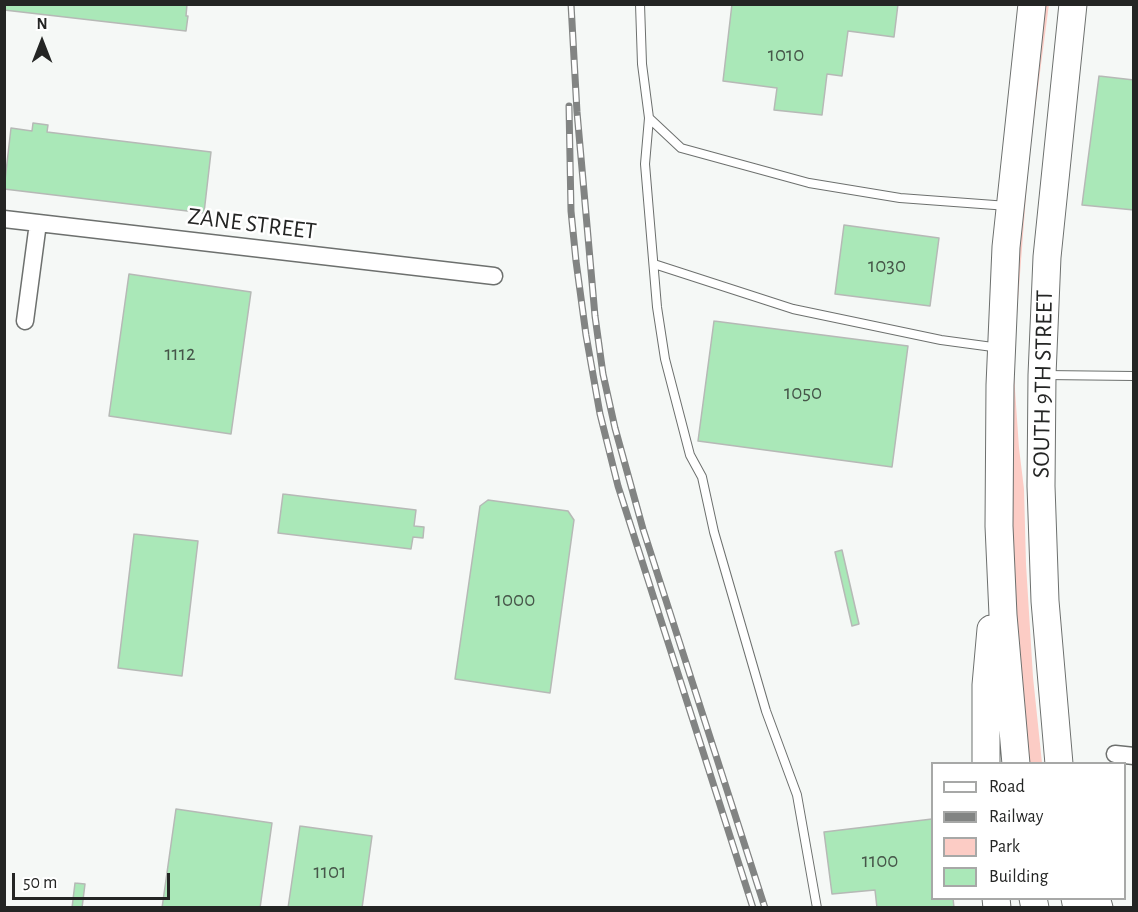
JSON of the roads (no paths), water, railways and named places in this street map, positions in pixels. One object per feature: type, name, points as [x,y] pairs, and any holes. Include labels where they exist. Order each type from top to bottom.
[{"type":"main road","name":"SOUTH 9TH STREET","points":[[1016,762],[1005,637],[999,526],[1002,348],[1006,247],[1032,4]]},
{"type":"main road","name":"SOUTH 9TH STREET","points":[[1059,762],[1045,601],[1041,486],[1042,375],[1047,257],[1073,4]]},
{"type":"main road","points":[[986,762],[986,685],[999,526]]},
{"type":"main road","points":[[1051,684],[1067,762]]},
{"type":"street","name":"ZANE STREET","points":[[4,219],[494,276]]},
{"type":"street","points":[[25,321],[38,223]]},
{"type":"street","points":[[1114,754],[1134,756]]},
{"type":"lane","points":[[640,4],[642,64],[649,118],[645,164],[657,307],[665,359],[690,455],[702,477],[714,532],[766,711],[797,795],[817,908]]},
{"type":"lane","points":[[649,118],[681,148],[809,183],[900,198],[1011,206]]},
{"type":"lane","points":[[654,264],[793,309],[940,340],[1002,348]]},
{"type":"lane","points":[[1042,375],[1134,376]]},
{"type":"railway","points":[[571,4],[577,112],[595,316],[603,374],[615,428],[643,529],[765,908]]},
{"type":"railway","points":[[569,106],[571,211],[576,261],[600,414],[618,486],[753,908]]}]
